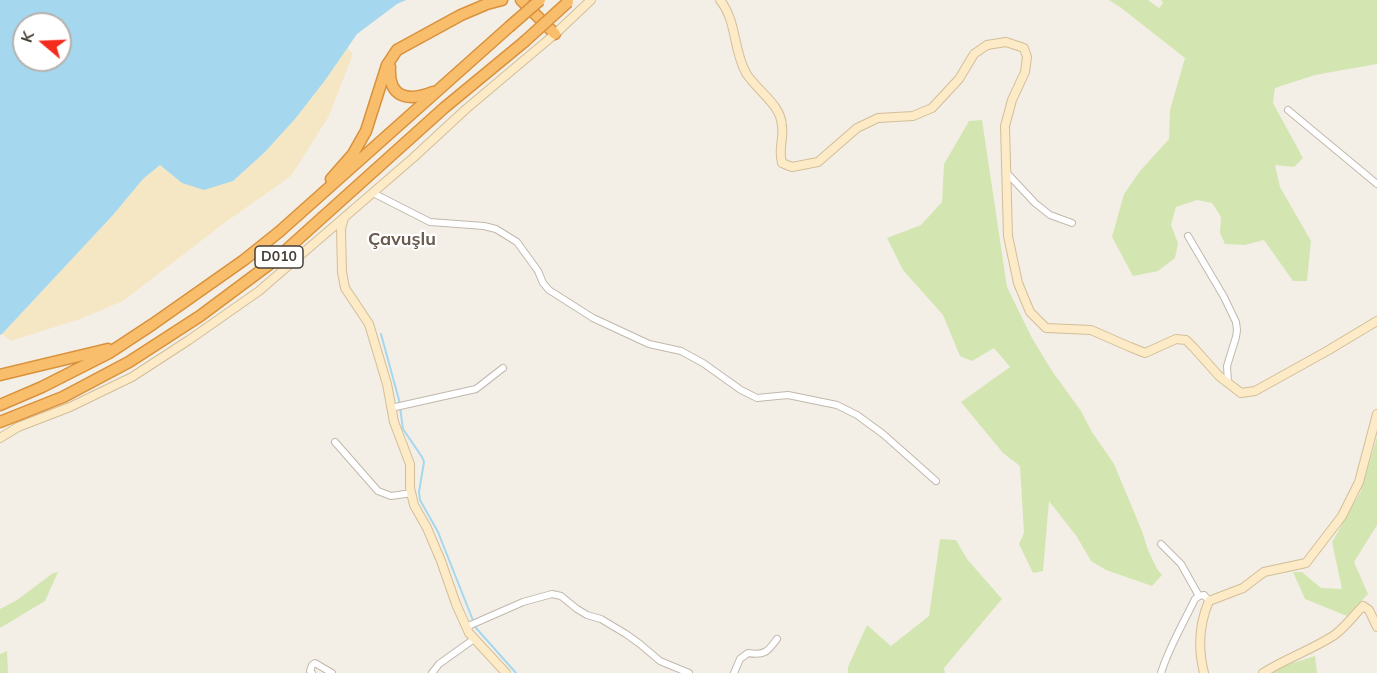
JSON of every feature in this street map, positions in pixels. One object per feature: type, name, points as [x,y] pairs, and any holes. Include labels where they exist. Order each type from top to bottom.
[{"type":"highway","points":[[311,204],[353,154],[366,131],[387,65],[397,50],[461,15],[502,0]]},
{"type":"highway","points":[[521,0],[555,34]]},
{"type":"highway","name":"D010","points":[[0,405],[42,387],[120,346],[244,260],[311,204],[540,0]]},
{"type":"highway","name":"D010","points":[[0,422],[63,397],[129,362],[200,316],[275,260],[444,108],[524,42],[569,1]]},
{"type":"highway","points":[[397,50],[390,67],[389,77],[397,93],[406,98],[412,98],[441,89]]},
{"type":"highway","points":[[0,375],[120,346]]},
{"type":"street","points":[[0,438],[18,427],[70,407],[132,376],[259,291],[555,34],[591,0]]},
{"type":"street","points":[[720,0],[731,17],[738,54],[747,74],[776,109],[783,126],[779,152],[782,163],[792,167],[818,162],[857,128],[878,118],[913,116],[932,108],[959,79],[974,54],[987,45],[1006,42],[1024,48],[1027,57],[1025,72],[1012,100],[1005,126],[1008,236],[1018,283],[1030,312],[1046,328],[1091,330],[1145,353],[1176,339],[1186,340],[1219,376],[1241,393],[1255,391],[1377,321]]},
{"type":"street","points":[[1288,110],[1377,184]]},
{"type":"street","points":[[1005,171],[1035,203],[1050,215],[1072,223]]},
{"type":"street","points":[[373,192],[430,222],[496,229],[517,242],[549,290],[593,318],[649,344],[681,351],[757,398],[788,395],[837,405],[857,415],[883,434],[936,481]]},
{"type":"street","points":[[344,218],[341,229],[342,272],[345,288],[369,324],[387,384],[394,422],[410,464],[411,493],[414,505],[437,550],[469,633],[506,673]]},
{"type":"street","points":[[1188,236],[1236,322],[1236,337],[1227,366],[1228,383]]},
{"type":"street","points":[[392,408],[476,389],[503,368]]},
{"type":"street","points":[[1209,601],[1243,588],[1264,572],[1306,563],[1342,516],[1359,482],[1377,414]]},
{"type":"street","points":[[335,442],[378,490],[391,496],[411,493]]},
{"type":"street","points":[[1161,544],[1181,564],[1199,596]]},
{"type":"street","points":[[466,627],[524,602],[552,594],[561,596],[576,609],[601,619],[626,634],[660,661],[689,673]]},
{"type":"street","points":[[1161,673],[1171,646],[1195,599],[1204,595],[1209,601]]},
{"type":"street","points":[[1204,673],[1200,656],[1202,622],[1209,601]]},
{"type":"street","points":[[1263,673],[1336,634],[1363,606],[1369,610],[1377,627]]},
{"type":"street","points":[[432,673],[440,664],[474,639]]},
{"type":"street","points":[[734,673],[740,659],[748,653],[763,654],[777,639]]},
{"type":"street","points":[[312,673],[310,670],[315,663],[332,673]]},
{"type":"green space","points":[[1109,0],[1148,0],[1159,8],[1163,3],[1161,0],[1377,0],[1377,64],[1315,75],[1275,88],[1273,103],[1303,158],[1294,167],[1275,165],[1280,187],[1311,241],[1307,281],[1293,281],[1264,240],[1245,245],[1225,244],[1220,233],[1221,217],[1212,203],[1197,200],[1176,207],[1171,225],[1178,243],[1175,258],[1158,271],[1133,276],[1112,237],[1124,194],[1140,171],[1169,139],[1170,110],[1185,58]]},
{"type":"green space","points":[[982,120],[1007,287],[1032,338],[1114,464],[1148,550],[1162,575],[1152,586],[1106,570],[1091,561],[1077,537],[1049,501],[1043,571],[1033,573],[1019,544],[1024,533],[1020,466],[1003,453],[961,402],[1010,367],[994,348],[972,361],[960,356],[943,315],[903,270],[887,238],[921,225],[942,202],[944,164],[969,121]]},
{"type":"green space","points":[[1377,437],[1377,525],[1354,562],[1368,594],[1347,616],[1305,599],[1293,572],[1302,572],[1321,588],[1342,589],[1332,542],[1361,491]]},
{"type":"green space","points":[[940,539],[956,540],[967,559],[1002,599],[944,668],[945,673],[848,673],[848,667],[867,625],[891,646],[929,616]]},
{"type":"green space","points":[[58,572],[45,601],[0,628],[0,609],[17,600],[53,573]]},
{"type":"green space","points":[[7,651],[8,673],[0,673],[0,654]]},
{"type":"green space","points":[[1315,656],[1317,673],[1268,673],[1277,668]]},
{"type":"sand","points":[[347,48],[353,54],[329,116],[291,176],[223,224],[123,301],[80,319],[11,341],[2,334],[113,215],[143,179],[160,165],[182,183],[233,181],[265,152],[295,119]]},
{"type":"water","points":[[0,0],[406,0],[397,4],[357,34],[295,119],[265,152],[233,181],[204,190],[182,183],[160,165],[143,179],[113,215],[0,335]]},
{"type":"waterway","points":[[381,334],[399,400],[403,429],[424,462],[419,492],[420,500],[438,532],[476,628],[516,673]]},
{"type":"district","name":"Çavuşlu","points":[[402,240]]}]
